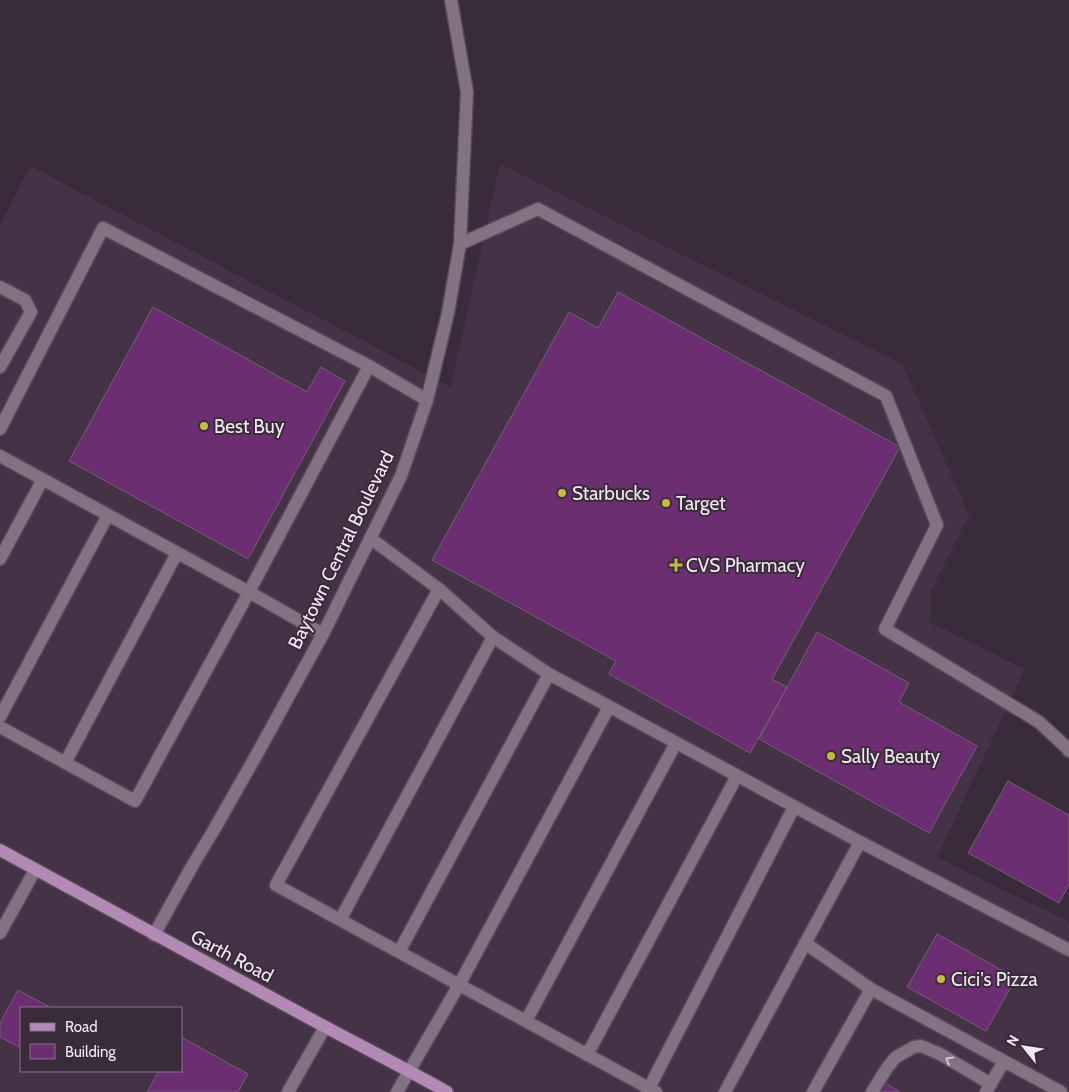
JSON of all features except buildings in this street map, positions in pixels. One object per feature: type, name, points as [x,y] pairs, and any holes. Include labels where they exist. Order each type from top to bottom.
[{"type":"main road","name":"Garth Road","points":[[0,850],[447,1092]]},
{"type":"street","name":"Baytown Central Boulevard","points":[[154,935],[191,868],[216,828],[323,634],[401,476],[427,400],[448,313],[460,244],[467,92],[451,0]]},
{"type":"street","points":[[460,244],[538,209],[886,396],[937,525],[885,629],[1039,722],[1066,746],[1069,751]]},
{"type":"street","points":[[0,429],[103,228],[368,366],[427,400]]},
{"type":"street","points":[[0,287],[25,300],[31,312],[0,367]]},
{"type":"street","points":[[0,727],[134,801],[249,592],[368,366]]},
{"type":"street","points":[[0,456],[323,634]]},
{"type":"street","points":[[0,559],[42,479]]},
{"type":"street","points":[[0,716],[108,516]]},
{"type":"street","points":[[370,538],[439,589],[493,638],[549,674],[794,807],[1069,950]]},
{"type":"street","points":[[65,763],[178,553]]},
{"type":"street","points":[[439,589],[276,884],[651,1091],[794,807]]},
{"type":"street","points":[[340,920],[493,638]]},
{"type":"street","points":[[399,952],[549,674]]},
{"type":"street","points":[[398,1092],[459,985],[609,707]]},
{"type":"street","points":[[526,1022],[676,743]]},
{"type":"street","points":[[587,1055],[738,776]]},
{"type":"street","points":[[725,1092],[860,842]]},
{"type":"street","points":[[0,933],[35,870]]},
{"type":"street","points":[[805,943],[871,989],[1061,1092]]},
{"type":"street","points":[[813,1092],[871,989]]},
{"type":"street","points":[[288,1092],[325,1027]]},
{"type":"street","points":[[872,1092],[896,1057],[914,1047],[921,1046],[940,1054],[988,1088],[1004,1061]]},
{"type":"shaded area","points":[[500,164],[902,364],[969,515],[931,591],[929,622],[1025,669],[937,857],[1069,922],[1069,1092],[0,1092],[0,225],[30,166],[451,387]]},
{"type":"place","name":"Best Buy","points":[[204,426]]},
{"type":"place","name":"Starbucks","points":[[562,493]]},
{"type":"place","name":"Target","points":[[666,503]]},
{"type":"place","name":"CVS Pharmacy","points":[[676,565]]},
{"type":"place","name":"Sally Beauty","points":[[831,756]]},
{"type":"place","name":"Cici's Pizza","points":[[941,979]]}]
